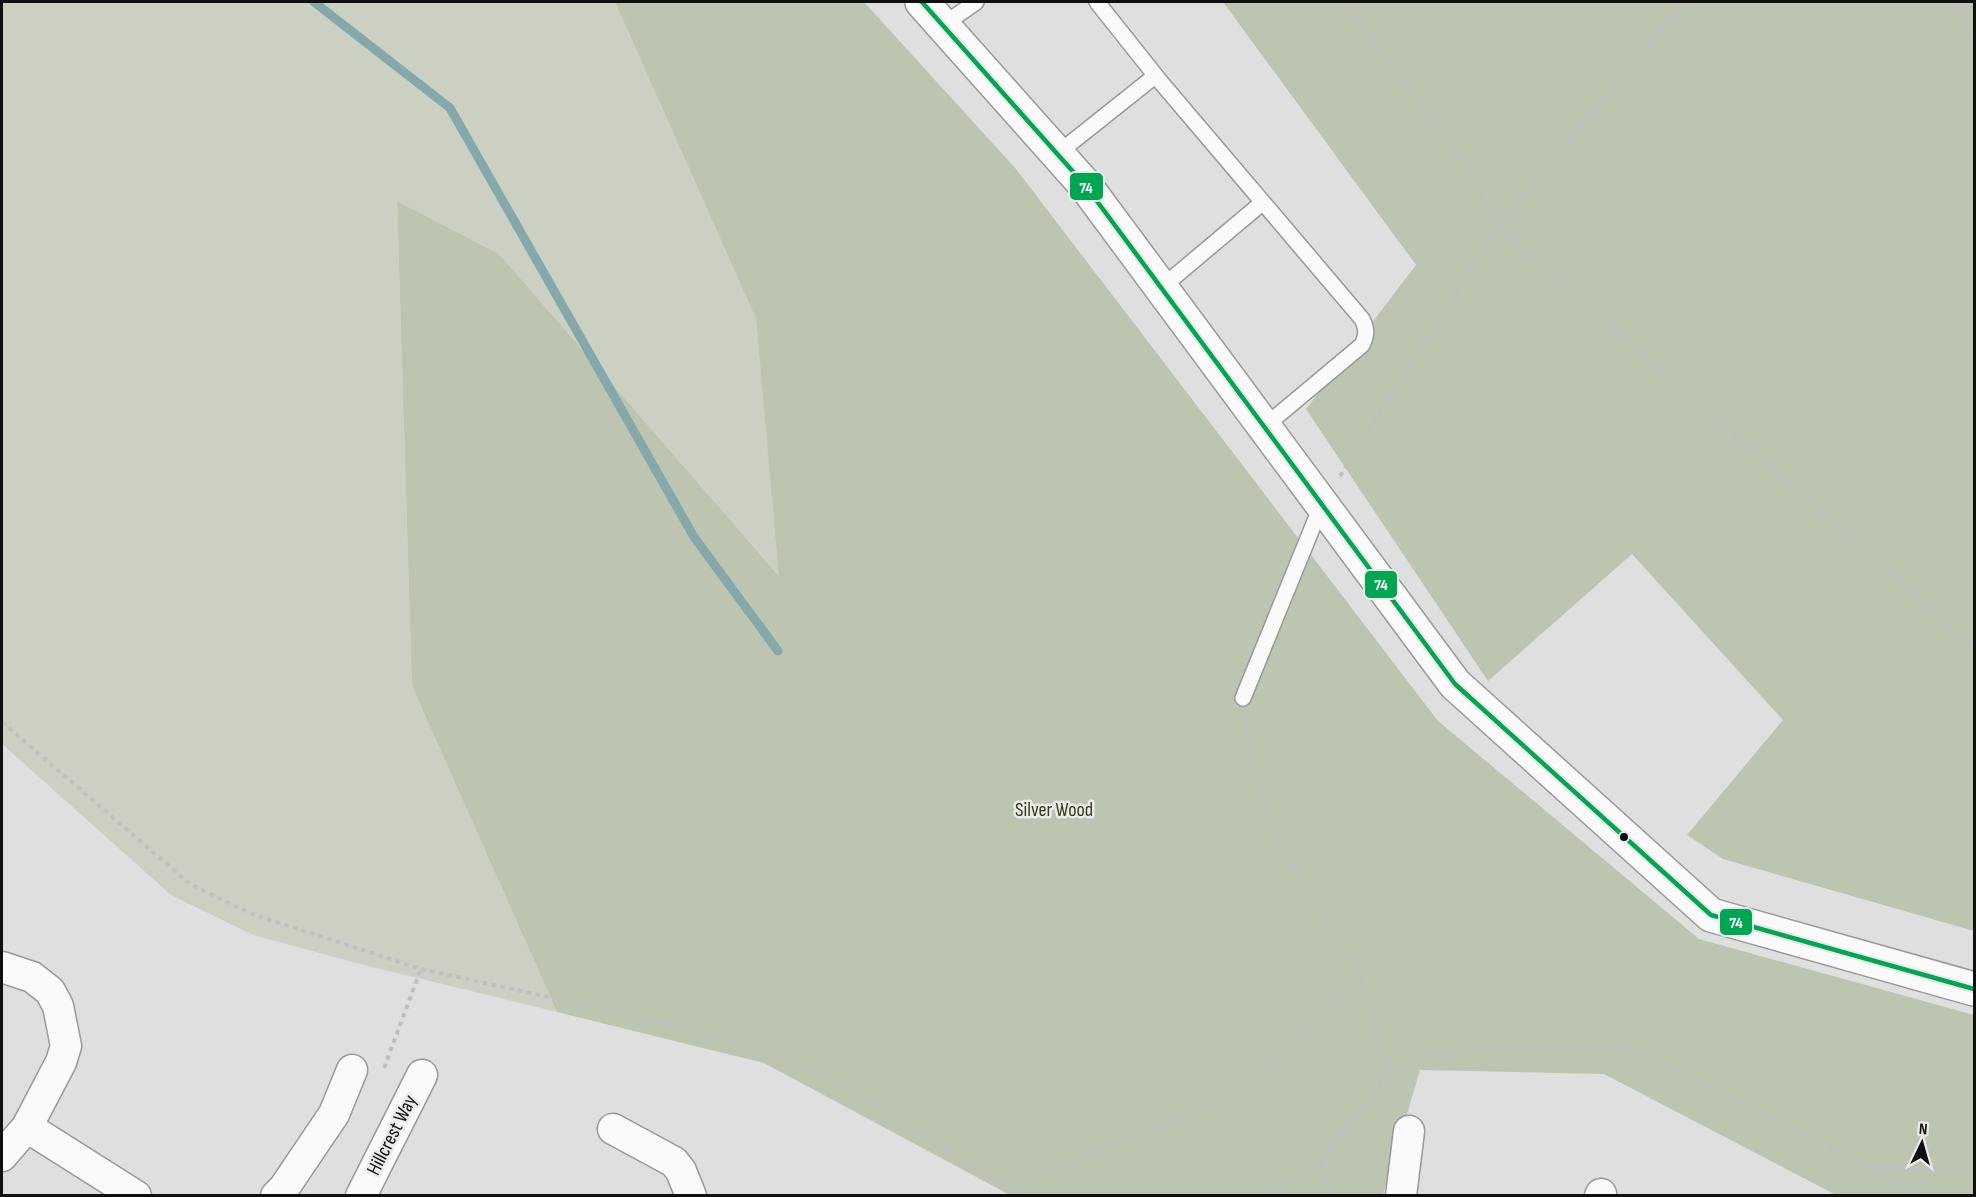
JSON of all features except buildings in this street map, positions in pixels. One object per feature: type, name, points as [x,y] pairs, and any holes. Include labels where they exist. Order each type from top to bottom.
[{"type":"street","points":[[933,13],[1085,185],[1455,684],[1711,915],[1974,989]]},
{"type":"street","points":[[2,967],[32,977],[50,991],[58,1006],[66,1046],[61,1062],[27,1127],[2,1156]]},
{"type":"street","points":[[276,1196],[285,1188],[334,1114],[352,1070]]},
{"type":"street","name":"Hillcrest Way","points":[[361,1196],[422,1075]]},
{"type":"street","points":[[27,1127],[136,1196]]},
{"type":"street","points":[[613,1129],[674,1162],[681,1171],[691,1196]]},
{"type":"street","points":[[1401,1196],[1408,1131]]},
{"type":"lane","points":[[933,13],[976,2]]},
{"type":"lane","points":[[1097,2],[1155,76],[1362,319],[1366,328],[1366,337],[1362,345],[1264,427]]},
{"type":"lane","points":[[1058,154],[1155,76]]},
{"type":"lane","points":[[1161,288],[1262,203]]},
{"type":"lane","points":[[1243,698],[1322,504]]},
{"type":"path","points":[[1346,2],[1465,165],[1498,226],[1974,647]]},
{"type":"path","points":[[1322,504],[1498,226],[1688,2]]},
{"type":"path","points":[[1956,2],[1974,46]]},
{"type":"path","points":[[1243,698],[1251,760],[1279,843],[1361,976],[1389,1073]]},
{"type":"path","points":[[2,722],[190,884],[252,914],[421,969],[690,1028],[827,1074],[1016,1195],[1028,1180],[1243,1091],[1361,976]]},
{"type":"path","points":[[1265,1196],[1287,1186],[1320,1163],[1389,1073],[1452,1049],[1631,1046],[1871,1167],[1887,1182],[1928,1196]]},
{"type":"path","points":[[1320,1163],[1331,1196]]},
{"type":"path","points":[[1871,1167],[1974,1172]]},
{"type":"shaded area","points":[[2,2],[615,2],[756,319],[780,577],[499,254],[397,201],[412,686],[557,1012],[364,965],[253,935],[171,895],[2,744]]},
{"type":"green space","name":"Silver Wood","points":[[615,2],[864,2],[1016,169],[1438,721],[1699,939],[1974,1015],[1974,1195],[1836,1195],[1604,1074],[1420,1070],[1383,1195],[1010,1195],[764,1063],[557,1012],[412,686],[397,201],[499,254],[779,576],[756,319]]},
{"type":"green space","points":[[1223,2],[1974,2],[1974,931],[1723,859],[1687,835],[1783,720],[1632,554],[1488,681],[1306,409],[1416,265]]},
{"type":"waterway","points":[[314,2],[450,108],[694,537],[778,651]]},
{"type":"transit line","name":"74","points":[[922,2],[1085,185],[1455,684],[1711,915],[1974,989]]}]
